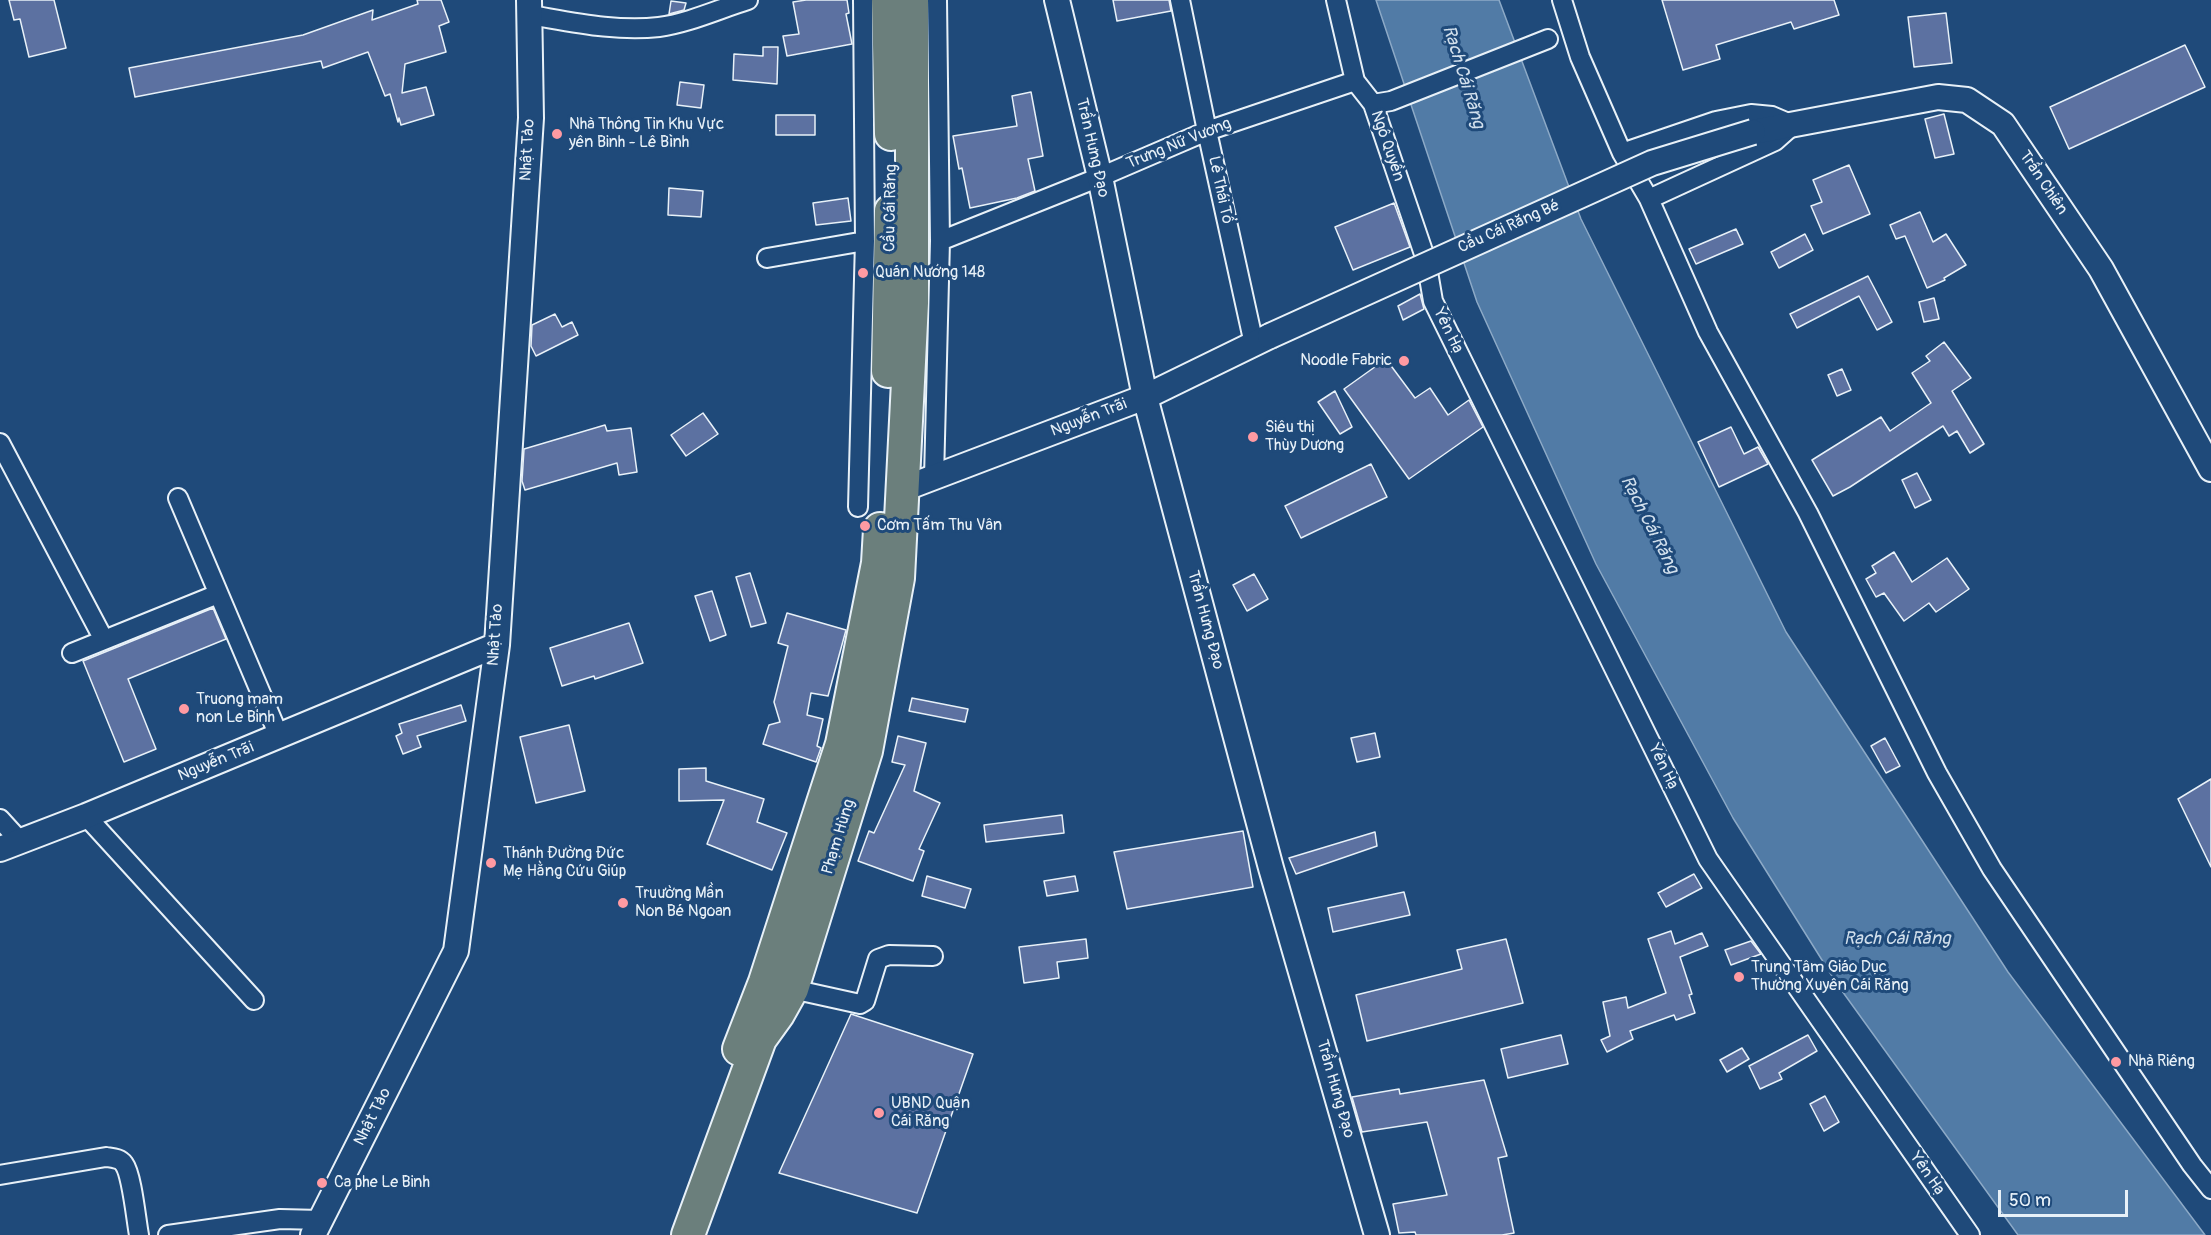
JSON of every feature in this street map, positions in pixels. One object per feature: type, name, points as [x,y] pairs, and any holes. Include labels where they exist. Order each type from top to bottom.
[{"type":"highway","name":"Cầu Cái Răng","points":[[888,0],[891,173],[888,358],[896,416]]},
{"type":"highway","name":"Cầu Cái Răng","points":[[896,416],[912,303],[912,0]]},
{"type":"highway","name":"Phạm Hùng","points":[[669,1235],[778,985],[866,751],[898,578],[903,489],[896,416]]},
{"type":"highway","name":"Phạm Hùng","points":[[688,1235],[760,1039],[778,1014],[778,985],[842,744],[878,562],[896,416]]},
{"type":"street","points":[[530,7],[598,27],[659,27],[748,0]]},
{"type":"street","points":[[858,507],[865,241],[863,0]]},
{"type":"street","points":[[934,478],[940,241],[937,0]]},
{"type":"street","name":"Trần Hưng Đạo","points":[[1057,0],[1100,177],[1145,397],[1271,867],[1377,1235]]},
{"type":"street","name":"Lê Thái Tổ","points":[[1180,0],[1207,131],[1262,340]]},
{"type":"street","name":"Ngô Quyền","points":[[1336,0],[1355,81],[1382,102],[1426,260]]},
{"type":"street","points":[[1562,0],[1580,57],[1622,153],[1649,199],[1708,332],[1808,513],[1931,762],[1992,869],[2211,1190]]},
{"type":"street","name":"Nhật Tảo","points":[[317,1228],[456,951],[497,645],[531,118],[530,7]]},
{"type":"street","points":[[1382,102],[1548,39]]},
{"type":"street","name":"Trưng Nữ Vương","points":[[940,241],[1207,131],[1355,81]]},
{"type":"street","name":"Trần Chiên","points":[[1753,132],[1938,97],[1967,100],[2003,124],[2101,269],[2211,469]]},
{"type":"street","points":[[1622,153],[1716,121],[1751,114],[1772,116],[1793,125],[1775,141],[1649,199]]},
{"type":"street","name":"Cầu Cái Răng Bé","points":[[1262,340],[1652,163],[1753,132]]},
{"type":"street","points":[[767,258],[865,241]]},
{"type":"street","name":"Yên Hạ","points":[[1426,260],[1433,301],[1708,859],[1970,1235]]},
{"type":"street","name":"Nguyễn Trãi","points":[[903,489],[1145,397],[1262,340]]},
{"type":"street","points":[[0,443],[104,640]]},
{"type":"street","points":[[178,498],[279,736]]},
{"type":"street","points":[[72,653],[218,594]]},
{"type":"street","name":"Nguyễn Trãi","points":[[10,845],[86,816],[497,645]]},
{"type":"street","points":[[86,816],[254,1000]]},
{"type":"street","points":[[0,819],[10,845]]},
{"type":"street","points":[[778,985],[860,1004],[865,1001],[878,959],[889,956],[933,956]]},
{"type":"street","points":[[0,1175],[106,1157],[119,1160],[124,1164],[129,1177],[139,1235]]},
{"type":"street","points":[[168,1235],[280,1219],[317,1228]]},
{"type":"water","name":"Rạch Cái Răng","points":[[1376,0],[1499,0],[1581,219],[1786,632],[2008,972],[2205,1235],[2018,1235],[1837,984],[1733,818],[1596,564],[1477,302]]},
{"type":"building","points":[[9,0],[54,0],[66,48],[29,57],[20,19],[14,20]]},
{"type":"building","points":[[417,0],[441,0],[449,22],[439,26],[446,52],[405,64],[402,93],[426,87],[434,115],[401,125],[399,118],[398,122],[390,94],[385,96],[368,52],[323,68],[321,61],[135,97],[129,68],[303,35],[373,10],[372,20],[418,4]]},
{"type":"building","points":[[847,0],[849,13],[846,14],[852,44],[787,56],[783,36],[799,34],[793,2]]},
{"type":"building","points":[[1113,0],[1169,0],[1171,11],[1117,21]]},
{"type":"building","points":[[1662,0],[1834,0],[1839,15],[1794,29],[1791,22],[1716,45],[1720,59],[1683,70]]},
{"type":"building","points":[[671,1],[686,3],[684,10],[669,14]]},
{"type":"building","points":[[1946,13],[1952,63],[1914,67],[1908,17]]},
{"type":"building","points":[[2185,45],[2205,87],[2069,149],[2050,107]]},
{"type":"building","points":[[763,47],[778,47],[777,84],[733,80],[734,54],[763,56]]},
{"type":"building","points":[[680,82],[704,85],[701,108],[677,105]]},
{"type":"building","points":[[1031,92],[1043,156],[1028,159],[1035,191],[1017,198],[970,208],[953,136],[1017,126],[1012,96]]},
{"type":"building","points":[[1944,114],[1954,154],[1935,158],[1925,119]]},
{"type":"building","points":[[776,115],[815,115],[815,135],[776,135]]},
{"type":"building","points":[[1849,165],[1870,214],[1823,234],[1811,206],[1822,202],[1813,180]]},
{"type":"building","points":[[669,188],[703,191],[701,217],[668,215]]},
{"type":"building","points":[[848,198],[851,221],[816,225],[813,203]]},
{"type":"building","points":[[1394,203],[1410,247],[1353,270],[1335,227]]},
{"type":"building","points":[[1920,212],[1933,242],[1946,234],[1966,265],[1944,278],[1945,280],[1927,288],[1905,236],[1896,239],[1890,225]]},
{"type":"building","points":[[1736,229],[1743,244],[1696,264],[1689,249]]},
{"type":"building","points":[[1805,234],[1813,250],[1779,268],[1771,252]]},
{"type":"building","points":[[1868,276],[1892,322],[1877,330],[1859,296],[1797,328],[1790,314]]},
{"type":"building","points":[[1420,294],[1424,309],[1403,320],[1398,306]]},
{"type":"building","points":[[1934,298],[1939,319],[1924,322],[1919,302]]},
{"type":"building","points":[[555,314],[562,327],[572,322],[578,335],[536,356],[531,346],[532,325]]},
{"type":"building","points":[[1944,342],[1971,378],[1952,391],[1984,444],[1970,453],[1957,431],[1949,436],[1943,426],[1833,496],[1812,460],[1881,417],[1890,431],[1931,403],[1912,373],[1930,361],[1926,356]]},
{"type":"building","points":[[1386,359],[1415,398],[1430,388],[1448,415],[1469,400],[1483,427],[1409,479],[1344,389]]},
{"type":"building","points":[[1842,369],[1851,390],[1837,396],[1828,375]]},
{"type":"building","points":[[1335,391],[1352,427],[1340,434],[1318,402]]},
{"type":"building","points":[[703,413],[718,434],[686,456],[671,435]]},
{"type":"building","points":[[605,425],[607,431],[631,428],[637,472],[619,475],[617,463],[525,490],[522,481],[524,449]]},
{"type":"building","points":[[1731,427],[1744,454],[1758,447],[1768,464],[1719,487],[1698,442]]},
{"type":"building","points":[[1371,464],[1387,497],[1301,538],[1285,506]]},
{"type":"building","points":[[1917,473],[1931,500],[1915,508],[1902,480]]},
{"type":"building","points":[[1894,552],[1912,582],[1947,558],[1969,589],[1936,612],[1929,603],[1904,621],[1884,593],[1876,597],[1866,579],[1876,573],[1872,566]]},
{"type":"building","points":[[750,573],[766,623],[751,627],[736,577]]},
{"type":"building","points":[[1254,574],[1268,599],[1247,611],[1233,585]]},
{"type":"building","points":[[712,591],[726,635],[710,641],[695,596]]},
{"type":"building","points":[[213,608],[226,639],[128,679],[156,749],[124,762],[83,661]]},
{"type":"building","points":[[787,613],[846,630],[828,696],[811,693],[807,715],[823,719],[817,746],[821,748],[816,762],[763,744],[769,725],[780,722],[774,702],[788,646],[778,643]]},
{"type":"building","points":[[629,623],[643,663],[595,679],[594,676],[562,686],[550,648]]},
{"type":"building","points":[[912,698],[968,709],[965,722],[909,711]]},
{"type":"building","points":[[461,705],[466,721],[417,736],[421,747],[403,754],[396,736],[402,733],[399,724]]},
{"type":"building","points":[[569,725],[585,791],[536,803],[520,737]]},
{"type":"building","points":[[1375,733],[1380,757],[1357,762],[1351,738]]},
{"type":"building","points":[[898,736],[926,743],[914,791],[940,803],[919,849],[924,851],[913,881],[858,861],[869,831],[874,833],[905,765],[892,762]]},
{"type":"building","points":[[1885,738],[1900,766],[1886,773],[1871,746]]},
{"type":"building","points":[[706,768],[706,781],[764,799],[757,822],[787,833],[772,870],[707,844],[724,800],[679,801],[679,769]]},
{"type":"building","points":[[2211,779],[2211,867],[2178,799]]},
{"type":"building","points":[[1062,815],[1064,833],[986,842],[984,825]]},
{"type":"building","points":[[1243,831],[1253,887],[1127,909],[1114,852]]},
{"type":"building","points":[[1375,832],[1377,846],[1296,874],[1289,858]]},
{"type":"building","points":[[1694,874],[1702,888],[1666,907],[1658,893]]},
{"type":"building","points":[[927,876],[971,889],[965,908],[922,896]]},
{"type":"building","points":[[1075,876],[1078,891],[1047,896],[1044,881]]},
{"type":"building","points":[[1404,892],[1410,915],[1333,932],[1328,908]]},
{"type":"building","points":[[1671,931],[1675,944],[1702,933],[1708,946],[1680,957],[1692,994],[1689,995],[1695,1013],[1676,1020],[1674,1015],[1630,1031],[1633,1039],[1607,1052],[1601,1040],[1610,1036],[1603,1002],[1626,997],[1628,1008],[1666,993],[1648,939]]},
{"type":"building","points":[[1086,939],[1088,958],[1057,962],[1059,978],[1024,983],[1019,947]]},
{"type":"building","points":[[1506,939],[1523,1003],[1367,1041],[1356,995],[1462,969],[1457,950]]},
{"type":"building","points":[[1751,941],[1761,954],[1731,965],[1725,950]]},
{"type":"building","name":"UBND Quận Cái Răng","points":[[851,1014],[973,1054],[917,1213],[779,1173]]},
{"type":"building","points":[[1561,1035],[1568,1064],[1508,1078],[1501,1049]]},
{"type":"building","points":[[1808,1035],[1817,1051],[1779,1073],[1782,1079],[1760,1089],[1749,1066]]},
{"type":"building","points":[[1742,1048],[1749,1059],[1727,1072],[1720,1060]]},
{"type":"building","points":[[1484,1080],[1507,1156],[1498,1158],[1514,1233],[1416,1235],[1415,1232],[1399,1233],[1393,1204],[1447,1195],[1427,1122],[1362,1132],[1352,1097],[1399,1089],[1400,1094]]},
{"type":"building","points":[[1825,1096],[1839,1122],[1824,1131],[1810,1104]]},
{"type":"place","name":"Nhà Thông Tin Khu Vực yên Binh - Lê Bình","points":[[557,134]]},
{"type":"place","name":"Quán Nướng 148","points":[[863,273]]},
{"type":"place","name":"Noodle Fabric","points":[[1404,361]]},
{"type":"place","name":"Siêu thị Thùy Dương","points":[[1253,437]]},
{"type":"place","name":"Cơm Tấm Thu Vân","points":[[865,526]]},
{"type":"place","name":"Truong mam non Le Binh","points":[[184,709]]},
{"type":"place","name":"Thánh Đường Đức Mẹ Hằng Cứu Giúp","points":[[491,863]]},
{"type":"place","name":"Truường Mần Non Bé Ngoan","points":[[623,903]]},
{"type":"place","name":"Trung Tâm Giáo Dục Thường Xuyên Cái Răng","points":[[1739,977]]},
{"type":"place","name":"Nhà Riêng","points":[[2116,1062]]},
{"type":"place","name":"UBND Quận Cái Răng","points":[[879,1113]]},
{"type":"place","name":"Ca phe Le Binh","points":[[322,1183]]}]
